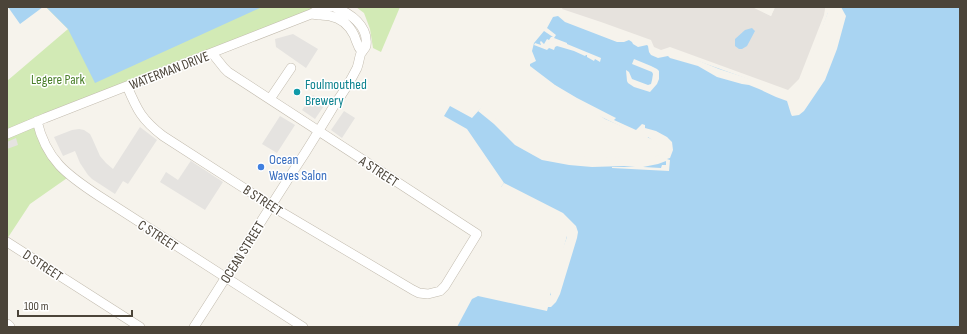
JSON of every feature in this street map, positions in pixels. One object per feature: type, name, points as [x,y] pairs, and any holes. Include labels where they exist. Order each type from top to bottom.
[{"type":"street","name":"WATERMAN DRIVE","points":[[7,134],[311,14],[322,8],[332,7],[343,11],[354,18],[363,29],[366,37],[366,47],[362,52]]},
{"type":"street","points":[[311,14],[329,15],[346,24],[355,38],[357,46],[362,52]]},
{"type":"street","name":"OCEAN STREET","points":[[194,327],[319,131],[355,71],[362,52]]},
{"type":"street","name":"A STREET","points":[[212,53],[224,68],[477,234],[445,286],[440,291],[428,294],[419,293]]},
{"type":"street","points":[[270,99],[291,68]]},
{"type":"street","name":"B STREET","points":[[127,86],[140,113],[153,128],[169,140],[271,205],[419,293]]},
{"type":"street","name":"C STREET","points":[[37,121],[39,133],[51,156],[70,176],[105,201],[303,327]]},
{"type":"street","name":"D STREET","points":[[7,242],[140,327]]},
{"type":"shaded area","points":[[563,7],[752,7],[771,16],[775,7],[825,7],[825,9],[799,79],[788,90],[670,47],[661,50],[654,47],[651,40],[562,9]]},
{"type":"shaded area","points":[[293,34],[318,49],[306,68],[276,47],[275,39]]},
{"type":"shaded area","points":[[313,95],[326,103],[315,119],[302,110]]},
{"type":"shaded area","points":[[344,111],[355,118],[342,138],[331,130]]},
{"type":"shaded area","points":[[280,116],[295,125],[277,153],[262,144]]},
{"type":"shaded area","points":[[140,127],[157,140],[128,184],[123,181],[115,194],[88,175],[80,163],[75,151],[63,156],[54,137],[72,130],[84,130],[90,134],[100,156],[113,169]]},
{"type":"shaded area","points":[[16,138],[18,145],[7,149],[7,142]]},
{"type":"shaded area","points":[[192,159],[191,161],[223,182],[205,210],[160,182],[166,172],[178,180]]},
{"type":"green space","name":"Legere Park","points":[[46,7],[314,7],[311,14],[37,121],[39,133],[70,176],[30,204],[7,239],[7,81],[68,29]]},
{"type":"green space","points":[[356,7],[400,7],[381,52],[373,48],[370,29],[364,13]]},
{"type":"water","points":[[8,7],[43,7],[20,24]]},
{"type":"water","points":[[46,7],[262,7],[95,83],[68,29]]},
{"type":"water","points":[[830,7],[960,7],[960,327],[451,327],[472,293],[547,306],[569,229],[558,217],[501,187],[504,183],[467,129],[444,116],[450,106],[472,118],[481,108],[513,136],[542,156],[620,160],[655,159],[660,156],[664,147],[656,141],[605,119],[529,68],[522,55],[555,13],[629,40],[650,43],[653,51],[659,54],[670,51],[787,93],[795,93],[803,83]]},
{"type":"water","points":[[752,28],[755,31],[747,46],[739,49],[735,46],[735,39],[745,30]]},
{"type":"pier","points":[[767,7],[775,7],[771,16],[763,12]]},
{"type":"pier","points":[[828,7],[841,7],[846,16],[837,49],[825,80],[804,111],[799,115],[792,116],[787,101],[759,89],[717,77],[698,66],[670,58],[668,56],[658,58],[651,55],[647,45],[638,47],[629,40],[617,42],[565,22],[558,16],[553,17],[547,28],[556,35],[554,38],[601,58],[600,62],[595,59],[594,61],[587,57],[587,55],[585,56],[557,46],[554,50],[549,48],[547,50],[534,45],[535,43],[541,45],[541,41],[544,44],[547,39],[549,40],[553,37],[544,31],[534,43],[532,51],[536,61],[530,64],[530,66],[555,85],[616,118],[614,120],[636,130],[642,124],[645,125],[645,128],[656,131],[667,137],[672,142],[673,150],[670,158],[667,159],[670,160],[669,171],[612,168],[635,167],[624,166],[592,167],[569,165],[542,160],[515,145],[494,124],[478,111],[482,106],[514,135],[543,154],[620,158],[654,157],[659,155],[661,147],[648,137],[647,139],[587,110],[558,93],[527,69],[520,56],[549,16],[555,11],[629,35],[631,39],[634,37],[650,42],[654,49],[659,52],[670,49],[719,69],[787,91],[794,91],[801,82],[828,12]],"holes":[[[666,161],[666,165],[662,165],[661,168],[643,167]]]},
{"type":"pier","points":[[634,59],[659,71],[659,79],[657,84],[650,92],[634,87],[627,81],[626,70],[629,72],[632,79],[648,85],[651,84],[652,72],[632,64]]},
{"type":"pier","points":[[504,183],[563,213],[576,226],[578,232],[577,238],[560,294],[556,302],[551,307],[548,307],[547,311],[478,296],[472,299],[457,327],[449,327],[466,297],[472,291],[546,304],[548,296],[551,295],[550,290],[557,264],[567,237],[567,230],[557,218],[500,188],[500,185],[501,187]]},
{"type":"pier","points":[[359,316],[370,321],[375,327],[371,327],[367,323],[363,323],[355,327],[342,327]]},
{"type":"place","name":"Foulmouthed Brewery","points":[[297,92]]},
{"type":"place","name":"Ocean Waves Salon","points":[[261,167]]}]
